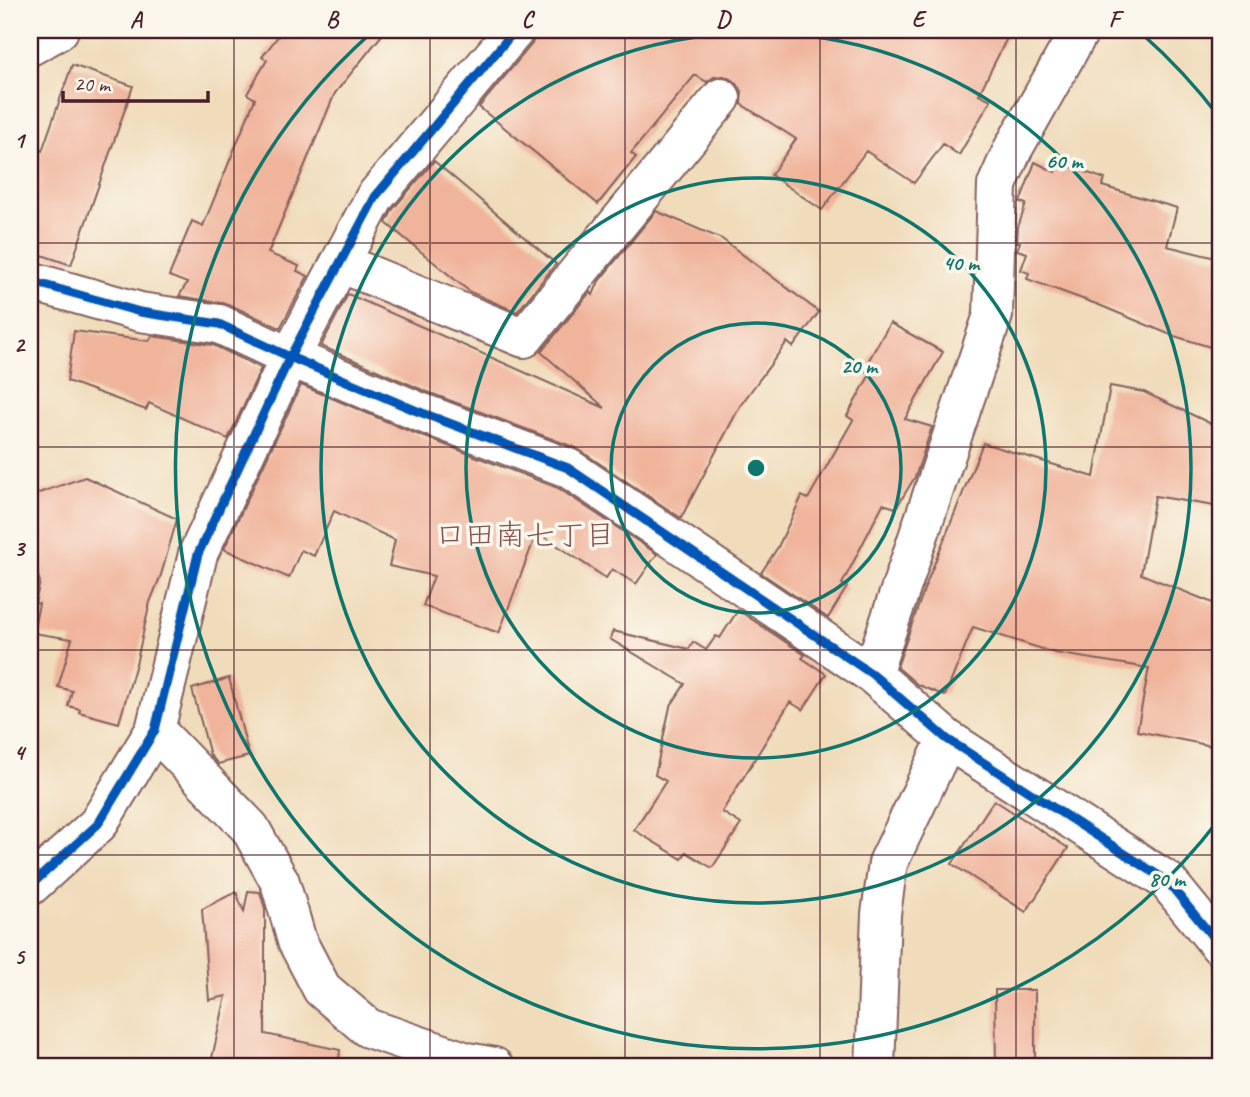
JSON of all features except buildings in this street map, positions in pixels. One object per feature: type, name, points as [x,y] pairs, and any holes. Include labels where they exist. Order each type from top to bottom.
[{"type":"street","points":[[30,46],[59,30]]},
{"type":"street","points":[[30,886],[98,824],[155,730],[198,554],[289,357],[375,197],[515,30]]},
{"type":"street","points":[[873,674],[993,315],[997,185],[1013,149],[1080,30]]},
{"type":"street","points":[[340,263],[524,338],[721,98]]},
{"type":"street","points":[[30,281],[139,313],[219,324],[417,411],[568,468],[873,674],[947,738],[1167,881],[1220,946]]},
{"type":"street","points":[[155,730],[250,828],[280,882],[297,941],[322,989],[368,1028],[467,1062],[494,1067]]},
{"type":"street","points":[[875,1067],[881,914],[888,863],[947,738]]},
{"type":"cycle path","points":[[30,886],[98,824],[155,730],[198,554],[290,357],[375,197],[515,30]]},
{"type":"cycle path","points":[[30,281],[140,312],[219,324],[417,411],[568,468],[872,674],[947,739],[1167,881],[1220,946]]},
{"type":"district","name":"口田南七丁目","points":[[525,535]]}]
